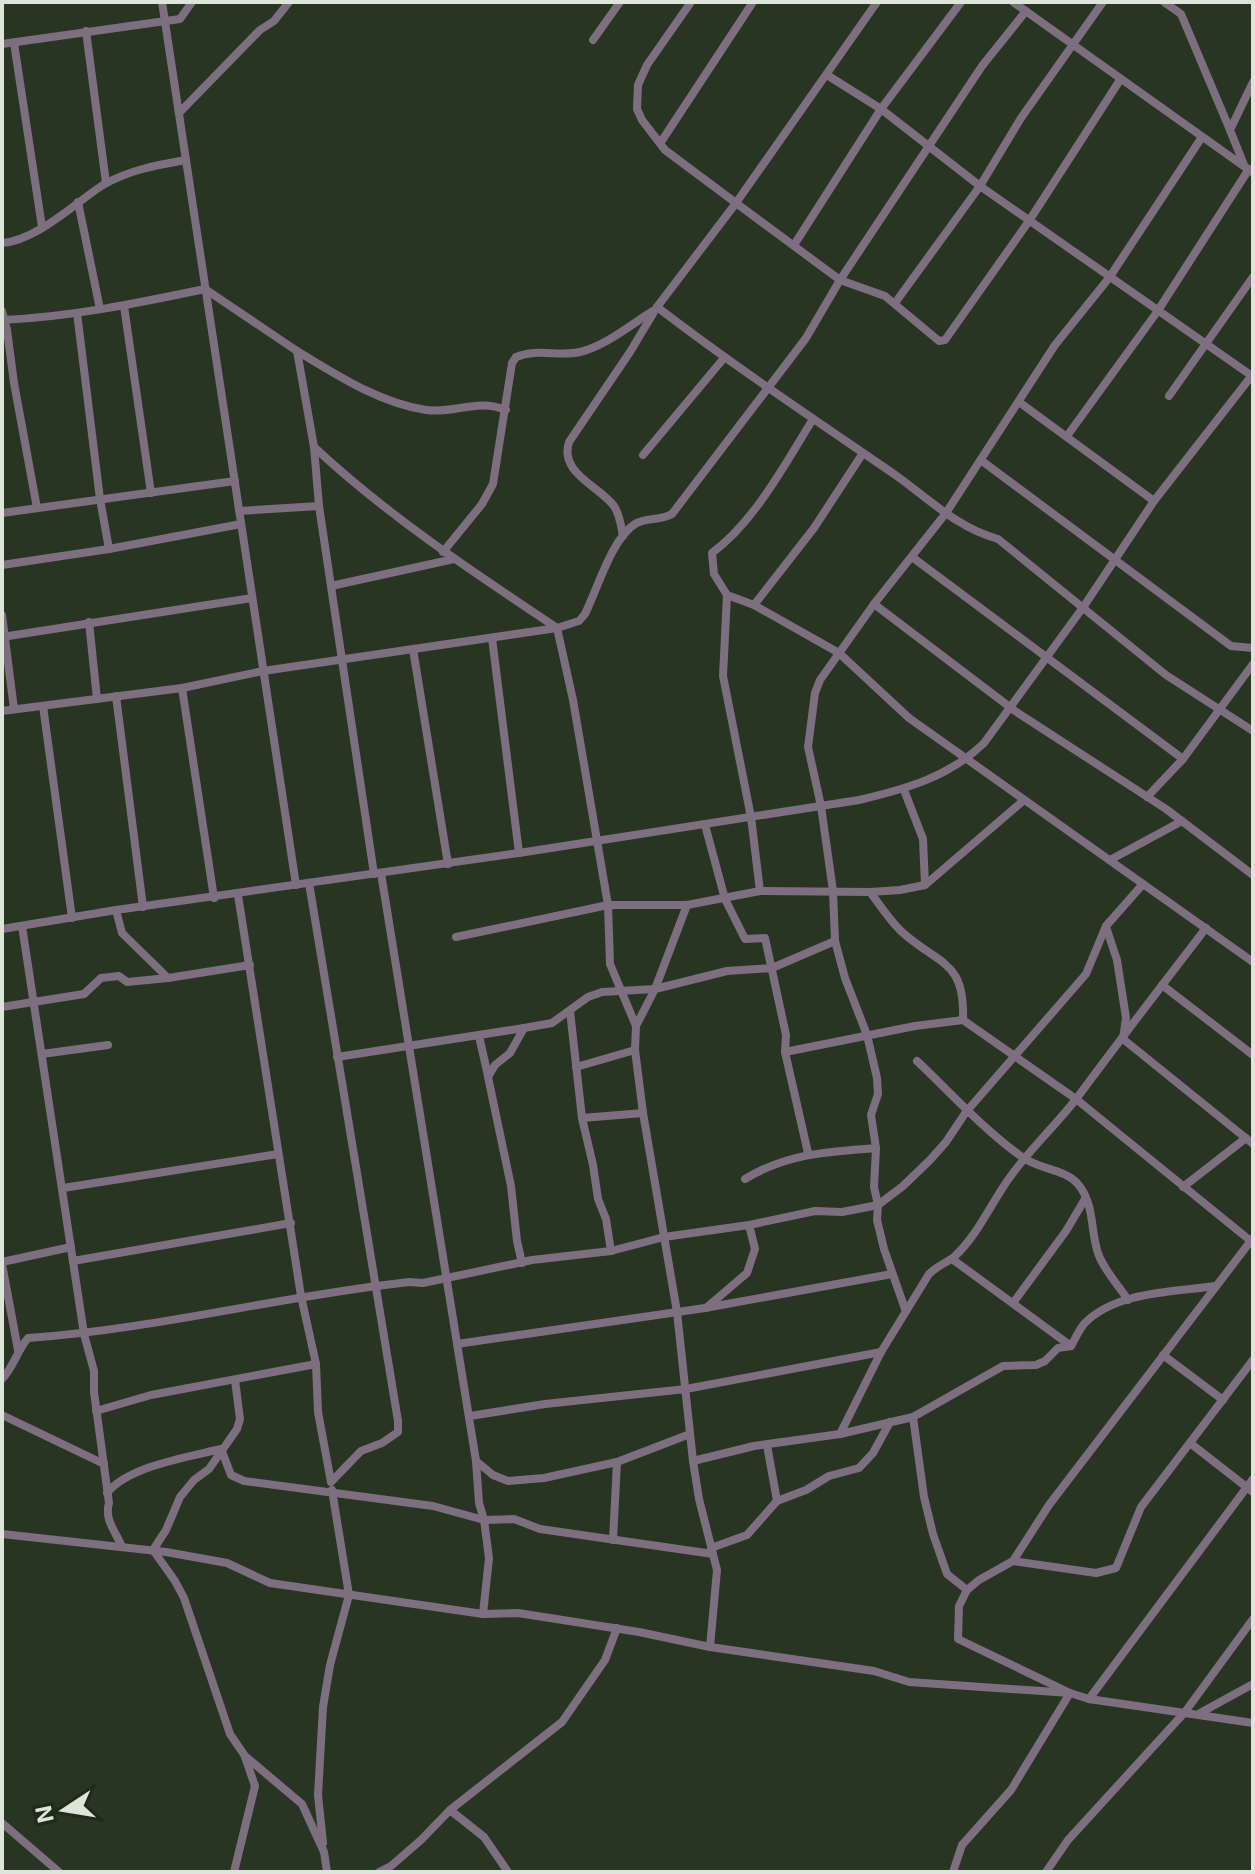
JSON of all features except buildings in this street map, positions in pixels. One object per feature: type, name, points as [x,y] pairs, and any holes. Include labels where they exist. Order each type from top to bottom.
[{"type":"street","points":[[162,2],[296,885]]},
{"type":"street","points":[[2,44],[180,19],[192,2]]},
{"type":"street","points":[[179,113],[260,30],[274,21],[289,2]]},
{"type":"street","points":[[593,40],[620,2]]},
{"type":"street","points":[[691,2],[647,65],[638,85],[637,109],[642,120],[665,150],[840,280],[885,296],[942,342],[1029,221],[1120,80]]},
{"type":"street","points":[[661,142],[753,2]]},
{"type":"street","points":[[623,536],[618,513],[611,502],[573,468],[566,449],[656,308],[736,203],[877,2]]},
{"type":"street","points":[[794,245],[881,109],[961,2]]},
{"type":"street","points":[[1013,2],[1249,169]]},
{"type":"street","points":[[895,303],[980,186],[1021,118],[1103,2]]},
{"type":"street","points":[[1164,2],[1181,14],[1249,169]]},
{"type":"street","points":[[2,711],[182,688],[263,671],[557,628],[583,618],[611,555],[623,536],[637,522],[664,519],[672,514],[769,388],[806,338],[840,280],[982,66],[1026,11]]},
{"type":"street","points":[[86,31],[106,183]]},
{"type":"street","points":[[14,43],[42,227]]},
{"type":"street","points":[[2,929],[821,806],[904,790],[930,780],[967,759],[984,743],[1084,606],[1154,501],[1252,375],[1157,312],[980,186],[881,109],[827,75]]},
{"type":"street","points":[[1230,130],[1253,82]]},
{"type":"street","points":[[905,1309],[877,1220],[874,1187],[876,1148],[871,1115],[878,1094],[877,1078],[867,1035],[848,988],[835,941],[833,891],[821,806],[808,747],[815,693],[820,680],[874,604],[946,513],[1055,345],[1109,278],[1202,137]]},
{"type":"street","points":[[2,243],[25,237],[106,183],[147,166],[186,160]]},
{"type":"street","points":[[1067,436],[1157,312],[1249,169]]},
{"type":"street","points":[[78,202],[100,309]]},
{"type":"street","points":[[1169,396],[1253,277]]},
{"type":"street","points":[[37,508],[3,317],[77,313],[205,289],[297,351],[340,377],[386,399],[429,411],[491,404],[506,410]]},
{"type":"street","points":[[124,306],[151,493]]},
{"type":"street","points":[[656,308],[977,534],[998,539],[1166,675],[1253,731]]},
{"type":"street","points":[[443,552],[482,504],[493,484],[512,363],[516,357],[535,352],[567,354],[582,351],[605,342],[656,308]]},
{"type":"street","points":[[77,313],[109,549]]},
{"type":"street","points":[[297,351],[314,447],[319,506],[343,660],[410,1044],[470,1416],[479,1503],[489,1558],[483,1614]]},
{"type":"street","points":[[643,455],[724,358]]},
{"type":"street","points":[[1019,402],[1154,501]]},
{"type":"street","points":[[760,891],[751,817],[723,676],[727,595],[714,574],[712,553],[730,540],[739,525],[758,507],[813,419]]},
{"type":"street","points":[[314,447],[350,480],[443,552],[557,628],[573,700],[608,905],[610,964],[636,1026]]},
{"type":"street","points":[[754,605],[814,528],[863,453]]},
{"type":"street","points":[[982,461],[1231,646],[1253,648]]},
{"type":"street","points":[[2,513],[235,481]]},
{"type":"street","points":[[239,511],[319,506]]},
{"type":"street","points":[[2,565],[241,524]]},
{"type":"street","points":[[912,557],[1183,759]]},
{"type":"street","points":[[331,586],[454,559]]},
{"type":"street","points":[[727,595],[754,605],[839,653],[909,718],[1251,957]]},
{"type":"street","points":[[4,637],[252,598]]},
{"type":"street","points":[[874,604],[1010,707],[1182,821],[1253,875]]},
{"type":"street","points":[[2,615],[14,709]]},
{"type":"street","points":[[89,622],[97,699]]},
{"type":"street","points":[[492,638],[519,853]]},
{"type":"street","points":[[413,649],[448,864]]},
{"type":"street","points":[[1147,797],[1183,759],[1253,664]]},
{"type":"street","points":[[182,688],[214,898]]},
{"type":"street","points":[[116,696],[143,907]]},
{"type":"street","points":[[43,706],[72,918]]},
{"type":"street","points":[[904,790],[923,839],[925,885]]},
{"type":"street","points":[[456,937],[608,905],[687,905],[760,891],[870,892],[925,885],[1024,800]]},
{"type":"street","points":[[1110,860],[1182,821]]},
{"type":"street","points":[[705,825],[725,899],[745,939],[765,938],[786,1035],[785,1052],[808,1153]]},
{"type":"street","points":[[309,883],[398,1432],[382,1443],[361,1451],[331,1482]]},
{"type":"street","points":[[2,1379],[28,1338],[84,1334],[301,1296],[409,1282],[423,1283],[522,1263],[611,1251],[664,1237],[749,1225],[815,1211],[842,1212],[878,1205],[930,1160],[966,1112],[1089,971],[1106,926],[1143,884]]},
{"type":"street","points":[[870,892],[900,931],[952,969],[960,981],[964,996],[963,1020]]},
{"type":"street","points":[[238,895],[301,1296],[316,1364],[318,1412],[349,1595],[330,1665],[323,1707],[318,1795],[327,1872]]},
{"type":"street","points":[[687,905],[655,989],[636,1026],[635,1050],[677,1312],[693,1461],[717,1570],[710,1647]]},
{"type":"street","points":[[116,910],[122,933],[168,978]]},
{"type":"street","points":[[22,926],[84,1334],[94,1371],[108,1521],[122,1547]]},
{"type":"street","points":[[1106,926],[1117,960],[1126,1018],[1123,1039]]},
{"type":"street","points":[[840,1434],[881,1352],[929,1274],[952,1259],[977,1229],[1009,1178],[1076,1099],[1101,1062],[1123,1039],[1206,928]]},
{"type":"street","points":[[337,1057],[552,1023],[588,997],[618,989],[655,989],[727,971],[772,968],[835,941]]},
{"type":"street","points":[[2,1007],[84,994],[101,978],[119,976],[127,982],[250,965]]},
{"type":"street","points":[[1162,985],[1253,1055]]},
{"type":"street","points":[[570,1011],[582,1118],[611,1251]]},
{"type":"street","points":[[785,1052],[963,1020],[1076,1099],[1252,1240],[1049,1505],[1013,1561],[967,1590],[959,1606],[958,1639],[1070,1693],[1089,1699],[1253,1723]]},
{"type":"street","points":[[488,1077],[495,1065],[510,1053],[524,1028]]},
{"type":"street","points":[[479,1036],[511,1186],[522,1263]]},
{"type":"street","points":[[1123,1039],[1250,1141],[1183,1187]]},
{"type":"street","points":[[42,1054],[108,1045]]},
{"type":"street","points":[[576,1067],[635,1050]]},
{"type":"street","points":[[917,1061],[955,1097],[966,1112],[1024,1159],[1071,1177],[1082,1190],[1093,1218],[1098,1254],[1128,1300]]},
{"type":"street","points":[[582,1118],[643,1113]]},
{"type":"street","points":[[745,1179],[764,1168],[808,1153],[876,1148]]},
{"type":"street","points":[[63,1188],[278,1154]]},
{"type":"street","points":[[1013,1303],[1066,1231],[1085,1199]]},
{"type":"street","points":[[73,1261],[291,1223]]},
{"type":"street","points":[[705,1308],[747,1273],[755,1249],[749,1225]]},
{"type":"street","points":[[18,1350],[2,1263],[71,1247]]},
{"type":"street","points":[[952,1259],[1071,1346]]},
{"type":"street","points":[[457,1344],[705,1308],[892,1274]]},
{"type":"street","points":[[693,1461],[754,1446],[840,1434],[913,1417],[1003,1366],[1036,1365],[1045,1361],[1058,1348],[1071,1346],[1085,1324],[1105,1310],[1128,1300],[1216,1286]]},
{"type":"street","points":[[470,1416],[545,1404],[686,1389],[881,1352]]},
{"type":"street","points":[[1163,1355],[1223,1400]]},
{"type":"street","points":[[1013,1561],[1096,1573],[1116,1568],[1141,1507],[1253,1360]]},
{"type":"street","points":[[96,1411],[151,1395],[316,1364]]},
{"type":"street","points":[[153,1550],[166,1530],[180,1497],[194,1480],[209,1469],[239,1422],[235,1380]]},
{"type":"street","points":[[2,1415],[104,1464]]},
{"type":"street","points":[[913,1417],[924,1497],[933,1534],[947,1574],[967,1590]]},
{"type":"street","points":[[221,1449],[231,1475],[244,1481],[433,1506],[484,1520],[514,1519],[540,1529],[613,1540],[712,1551],[747,1535],[777,1501],[806,1490],[829,1476],[859,1468],[873,1453],[890,1422]]},
{"type":"street","points":[[476,1461],[493,1475],[508,1481],[544,1478],[617,1462],[690,1434]]},
{"type":"street","points":[[1089,1699],[1251,1486],[1190,1443]]},
{"type":"street","points":[[767,1445],[777,1501]]},
{"type":"street","points":[[107,1493],[115,1484],[133,1474],[221,1449]]},
{"type":"street","points":[[613,1540],[617,1462]]},
{"type":"street","points":[[2,1534],[153,1550],[227,1563],[270,1583],[483,1614],[518,1613],[617,1628],[710,1647],[874,1671],[916,1683],[1070,1693]]},
{"type":"street","points":[[153,1550],[184,1598],[223,1718],[250,1765],[255,1786],[234,1872]]},
{"type":"street","points":[[1046,1872],[1068,1840],[1185,1712],[1253,1619]]},
{"type":"street","points":[[379,1872],[392,1869],[450,1810],[562,1722],[605,1660],[617,1628]]},
{"type":"street","points":[[1200,1714],[1253,1684]]},
{"type":"street","points":[[953,1872],[962,1845],[1011,1790],[1070,1693]]},
{"type":"street","points":[[245,1756],[302,1804],[324,1852]]},
{"type":"street","points":[[450,1810],[484,1837],[508,1872]]},
{"type":"street","points":[[2,1823],[59,1872]]}]
